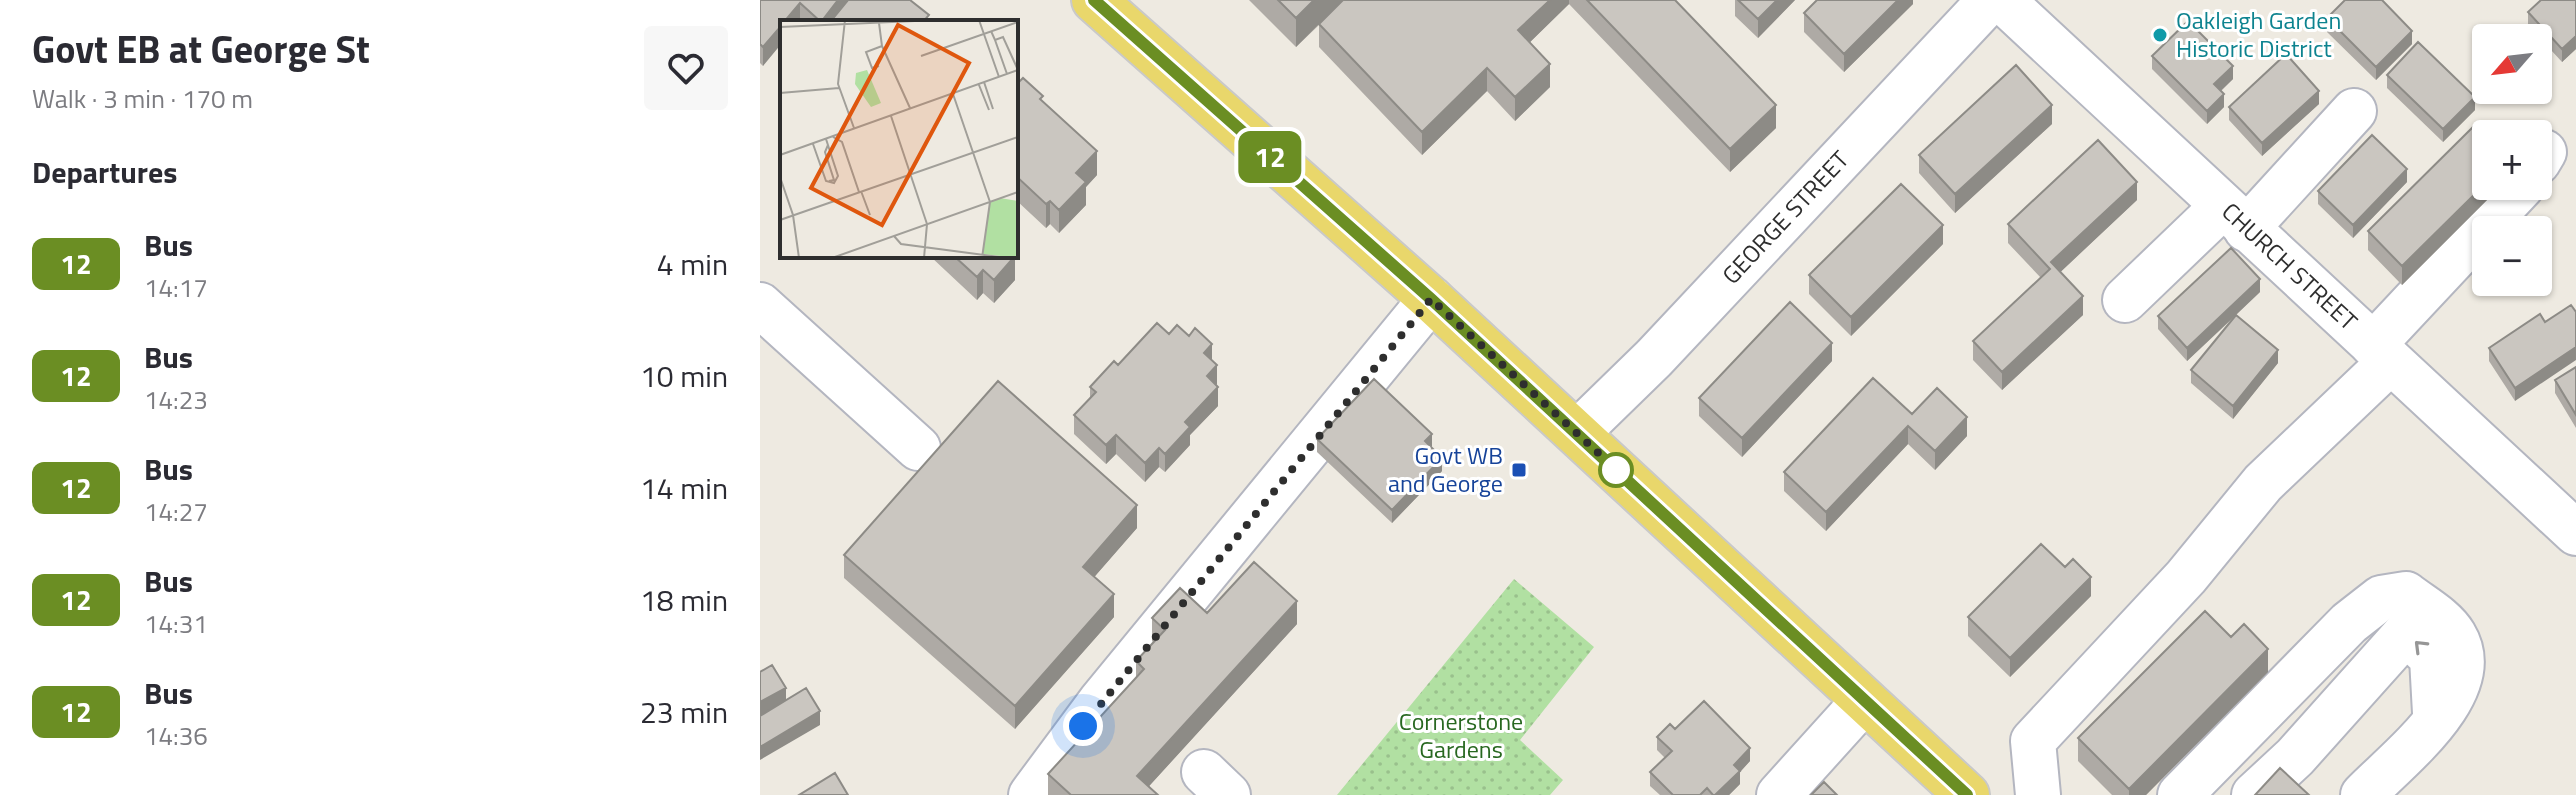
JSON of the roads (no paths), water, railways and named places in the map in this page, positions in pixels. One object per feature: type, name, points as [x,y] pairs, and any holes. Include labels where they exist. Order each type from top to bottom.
[{"type":"main road","points":[[1098,1],[1431,299],[1967,795]]},
{"type":"street","name":"GEORGE STREET","points":[[1577,433],[1654,358],[1990,0]]},
{"type":"street","name":"CHURCH STREET","points":[[2002,0],[2576,533]]},
{"type":"street","points":[[2125,300],[2234,217],[2354,111]]},
{"type":"street","points":[[2038,795],[2033,741],[2186,577],[2263,483],[2381,354],[2508,200]]},
{"type":"street","points":[[1031,795],[1100,702],[1431,299]]},
{"type":"street","points":[[760,305],[918,448]]},
{"type":"street","points":[[2180,795],[2349,623],[2381,598],[2406,594],[2454,635],[2464,666],[2454,698],[2363,795]]},
{"type":"street","points":[[2254,795],[2295,757],[2406,633],[2432,658],[2436,719]]},
{"type":"street","points":[[1779,795],[1863,702]]},
{"type":"place","name":"Oakleigh Garden Historic District","points":[[2160,35]]},
{"type":"place","name":"Govt WB and George","points":[[1519,470]]},
{"type":"park label","name":"Cornerstone Gardens","points":[[1461,736]]}]
